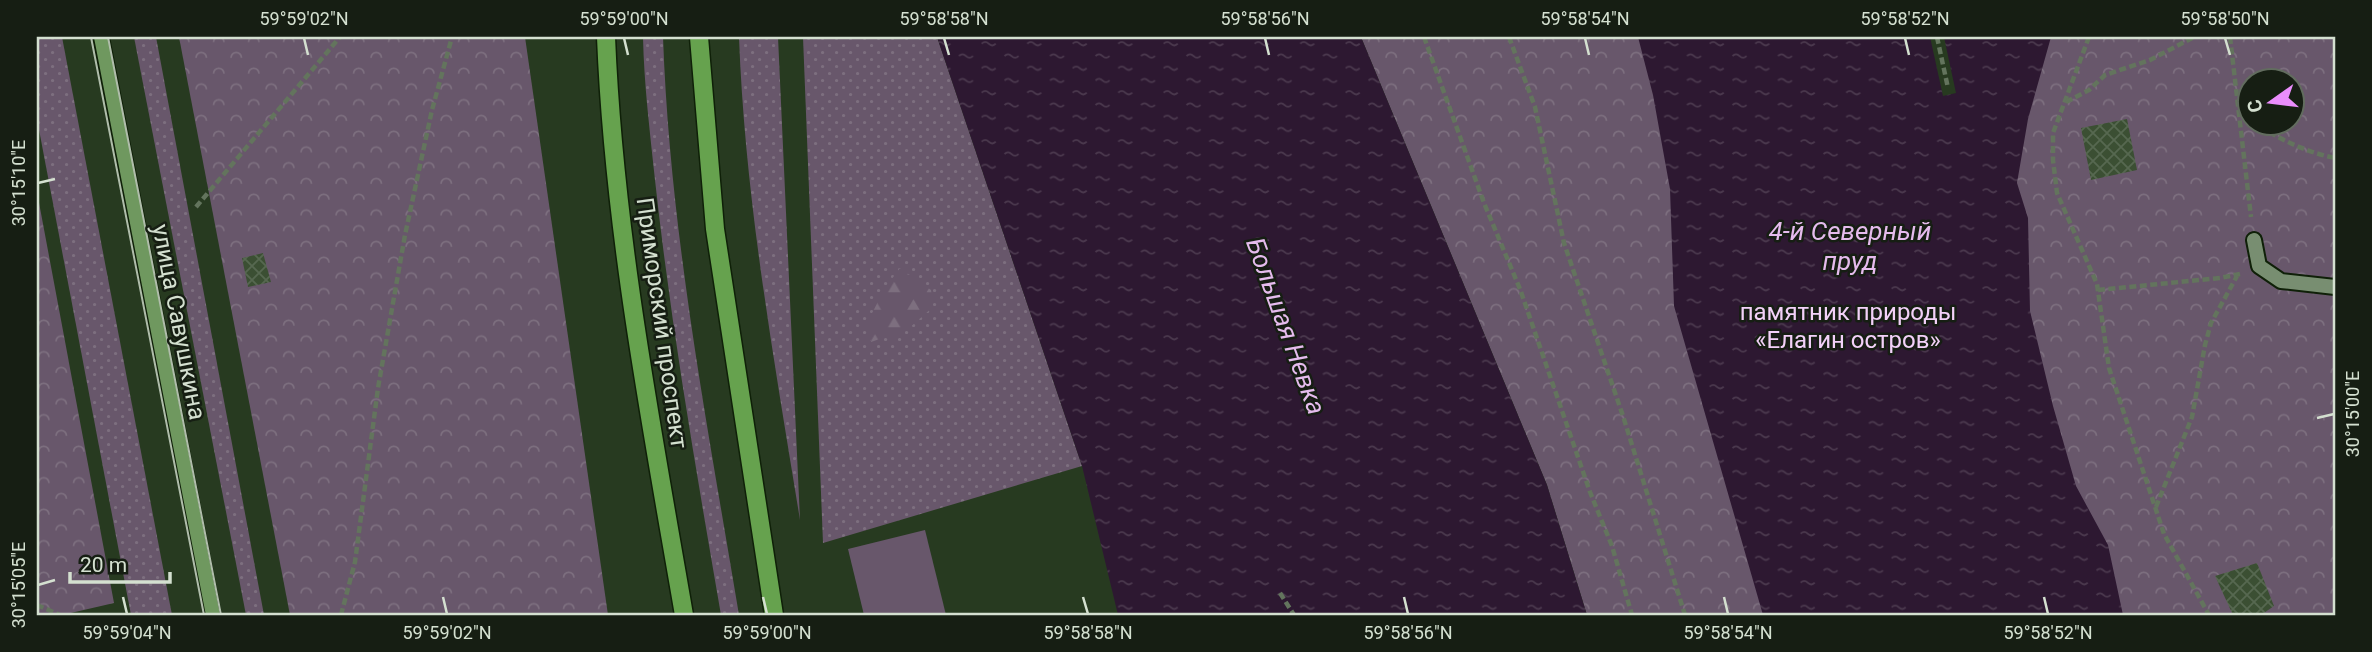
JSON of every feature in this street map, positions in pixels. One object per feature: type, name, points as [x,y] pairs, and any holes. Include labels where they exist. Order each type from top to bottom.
[{"type":"main road","name":"улица Савушкина","points":[[101,37],[213,615]]},
{"type":"main road","name":"Приморский проспект","points":[[606,37],[623,242],[684,615]]},
{"type":"main road","points":[[699,37],[715,229],[774,615]]},
{"type":"lane","points":[[2254,240],[2259,265],[2281,281],[2335,287]]},
{"type":"path","points":[[196,207],[340,37]]},
{"type":"path","points":[[341,615],[355,562],[378,388],[405,236],[432,110],[452,37]]},
{"type":"path","points":[[1424,37],[1484,203],[1520,289],[1590,492],[1612,546],[1632,615]]},
{"type":"path","points":[[1509,37],[1535,107],[1564,243],[1647,490],[1685,615]]},
{"type":"path","points":[[1937,37],[1948,88]]},
{"type":"path","points":[[2089,37],[2053,133],[2057,192],[2098,290],[2109,368],[2164,534],[2209,615]]},
{"type":"path","points":[[2066,102],[2089,90],[2105,75],[2150,60],[2194,37]]},
{"type":"path","points":[[2230,37],[2236,84]]},
{"type":"path","points":[[2242,136],[2254,240]]},
{"type":"path","points":[[2275,136],[2309,152],[2335,158]]},
{"type":"path","points":[[2098,290],[2238,275],[2259,265]]},
{"type":"path","points":[[2155,508],[2192,417],[2211,323],[2238,275]]},
{"type":"path","points":[[1280,593],[1294,615]]},
{"type":"path","points":[[37,605],[60,615]]},
{"type":"green space","points":[[37,37],[62,37],[172,615],[131,615],[37,119]]},
{"type":"green space","points":[[134,37],[156,37],[264,615],[246,615]]},
{"type":"green space","points":[[179,37],[525,37],[608,615],[290,615]]},
{"type":"green space","points":[[643,37],[663,37],[673,183],[682,255],[739,615],[721,615],[693,452],[661,235]]},
{"type":"green space","points":[[739,37],[778,37],[800,520],[754,219]]},
{"type":"green space","points":[[803,37],[937,37],[1082,466],[823,543]]},
{"type":"green space","name":"памятник природы «Елагин остров»","points":[[1361,37],[2335,37],[2335,615],[1587,615],[1547,485]]},
{"type":"green space","points":[[37,192],[114,603],[62,615],[37,615]]},
{"type":"green space","points":[[900,268],[931,290],[933,307],[908,329],[871,342],[865,327],[885,288]]},
{"type":"green space","points":[[925,530],[946,615],[864,615],[848,549]]},
{"type":"water","name":"Большая Невка","points":[[937,37],[1361,37],[1547,485],[1587,615],[1118,615],[1082,466]]},
{"type":"water","name":"4-й Северный пруд","points":[[1638,37],[2051,37],[2028,119],[2017,183],[2028,218],[2030,311],[2076,486],[2108,545],[2123,615],[1763,615],[1674,306],[1670,189],[1653,95]]},
{"type":"pier","points":[[1930,37],[1944,37],[1956,93],[1943,96]]},
{"type":"building","points":[[2127,119],[2137,170],[2091,180],[2081,128]]},
{"type":"building","points":[[263,253],[271,282],[248,287],[242,258]]},
{"type":"building","points":[[2257,563],[2274,606],[2261,615],[2233,615],[2215,576]]},
{"type":"tram line","points":[[91,37],[204,615]]},
{"type":"tram line","points":[[108,37],[221,615]]}]
